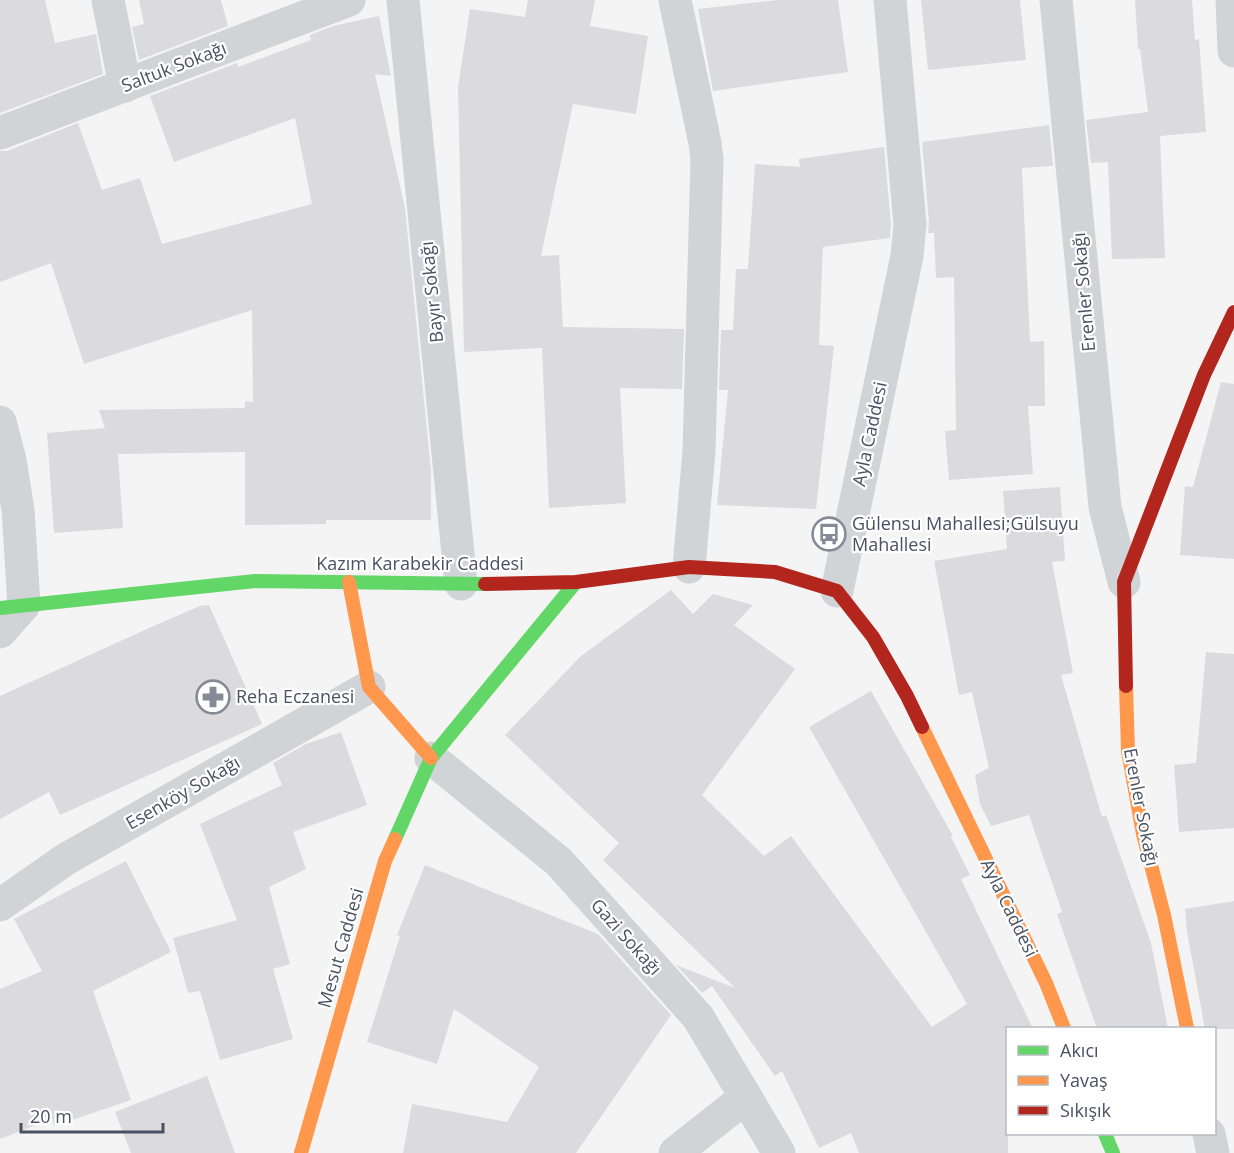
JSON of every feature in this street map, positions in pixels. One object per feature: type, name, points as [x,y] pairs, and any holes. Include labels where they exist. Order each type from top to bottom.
[{"type":"street","points":[[108,0],[125,86]]},
{"type":"street","name":"Saltuk Sokağı","points":[[0,133],[349,0]]},
{"type":"street","name":"Bayır Sokağı","points":[[403,0],[461,584]]},
{"type":"street","points":[[675,0],[707,159],[699,451],[689,567]]},
{"type":"street","name":"Ayla Caddesi","points":[[890,0],[910,224],[907,256],[837,591],[873,637],[907,696],[1046,983],[1063,1027]]},
{"type":"street","name":"Erenler Sokağı","points":[[1056,0],[1105,507],[1124,582],[1128,751],[1143,834],[1164,915],[1187,1027]]},
{"type":"street","points":[[1232,0],[1234,51]]},
{"type":"street","name":"Erenler Sokağı","points":[[1124,582],[1204,375],[1234,312]]},
{"type":"street","points":[[0,422],[10,460],[18,510],[12,606],[0,632]]},
{"type":"street","name":"Kazım Karabekir Caddesi","points":[[12,606],[255,581],[461,584],[576,582],[689,567],[776,572],[837,591]]},
{"type":"street","points":[[349,582],[369,687],[431,758]]},
{"type":"street","name":"Mesut Caddesi","points":[[301,1153],[384,861],[431,758],[576,582]]},
{"type":"street","name":"Esenköy Sokağı","points":[[0,905],[66,859],[369,687]]},
{"type":"street","name":"Gazi Sokağı","points":[[431,758],[559,862],[698,1017],[779,1153]]},
{"type":"street","points":[[675,1153],[746,1097]]},
{"type":"street","points":[[1105,1135],[1113,1153]]},
{"type":"street","points":[[1209,1135],[1213,1153]]},
{"type":"building","points":[[0,0],[45,0],[55,43],[96,34],[103,74],[0,113]]},
{"type":"building","points":[[139,0],[221,0],[228,26],[139,60],[132,27],[144,24]]},
{"type":"building","points":[[528,0],[595,0],[590,26],[648,36],[636,114],[573,104],[541,256],[559,255],[563,327],[684,329],[682,389],[620,388],[626,503],[549,508],[542,348],[464,352],[458,87],[470,9],[525,17]]},
{"type":"building","points":[[778,0],[838,0],[848,72],[713,91],[698,9]]},
{"type":"building","points":[[921,0],[1020,0],[1026,60],[928,70]]},
{"type":"building","points":[[1135,0],[1192,0],[1195,40],[1199,39],[1206,132],[1160,136],[1165,258],[1112,259],[1108,162],[1091,163],[1086,120],[1148,112],[1140,49],[1138,49]]},
{"type":"building","points":[[379,16],[391,76],[375,74],[405,208],[431,471],[431,520],[326,520],[326,524],[245,525],[245,452],[118,454],[123,528],[54,533],[47,433],[105,428],[99,410],[245,408],[245,401],[253,402],[252,310],[84,364],[51,263],[0,282],[0,151],[7,151],[78,123],[102,190],[140,178],[162,244],[312,204],[295,118],[174,162],[150,96],[237,63],[238,67],[311,40],[310,35],[333,26]]},
{"type":"building","points":[[1049,125],[1053,166],[1022,168],[1030,342],[1044,341],[1045,406],[1028,406],[1033,474],[949,480],[945,431],[956,430],[954,277],[936,278],[934,233],[928,233],[922,142]]},
{"type":"building","points":[[884,147],[891,224],[890,238],[823,247],[819,345],[834,346],[816,509],[717,505],[728,390],[719,390],[721,330],[733,330],[736,269],[748,269],[755,164],[800,167],[799,159]]},
{"type":"building","points":[[1221,382],[1234,384],[1234,559],[1180,555],[1185,486],[1193,487]]},
{"type":"building","points":[[1060,487],[1065,561],[1052,562],[1073,673],[1061,675],[1102,817],[1106,815],[1151,943],[1168,1027],[1096,1027],[1057,914],[1062,912],[1029,815],[991,826],[980,804],[975,775],[989,768],[972,692],[959,695],[934,561],[1007,549],[1003,491]]},
{"type":"building","points":[[671,590],[693,614],[713,594],[753,605],[734,625],[795,669],[702,795],[764,856],[791,836],[932,1027],[967,1004],[809,727],[871,691],[953,836],[951,837],[970,875],[961,879],[1032,1027],[1006,1027],[1008,1153],[859,1153],[851,1133],[819,1148],[782,1071],[775,1076],[712,986],[702,993],[676,965],[735,988],[603,860],[619,843],[505,735],[581,656]]},
{"type":"building","points":[[209,605],[262,724],[60,815],[49,792],[0,819],[0,696],[149,628],[200,606]]},
{"type":"building","points":[[1206,652],[1234,654],[1234,828],[1179,832],[1174,765],[1196,763]]},
{"type":"building","points":[[341,732],[367,805],[293,832],[306,869],[269,887],[290,964],[273,969],[293,1039],[220,1060],[200,991],[188,993],[173,938],[237,920],[200,824],[282,785],[273,763],[306,744]]},
{"type":"building","points":[[126,861],[171,952],[93,991],[131,1100],[54,1126],[52,1119],[0,1139],[0,989],[42,971],[14,919]]},
{"type":"building","points":[[425,865],[598,934],[671,1015],[576,1153],[403,1153],[412,1104],[507,1122],[539,1067],[454,1009],[437,1064],[367,1042],[400,936],[397,935]]},
{"type":"building","points":[[1234,901],[1234,1029],[1205,1027],[1187,932],[1185,909]]},
{"type":"building","points":[[207,1076],[235,1153],[131,1153],[115,1112]]},
{"type":"traffic: fast","points":[[0,608],[255,581],[485,584]]},
{"type":"traffic: fast","points":[[395,839],[431,758],[576,582]]},
{"type":"traffic: fast","points":[[1105,1135],[1113,1153]]},
{"type":"traffic: slow","points":[[349,582],[369,687],[431,758]]},
{"type":"traffic: slow","points":[[1126,686],[1128,751],[1143,834],[1164,915],[1187,1027]]},
{"type":"traffic: slow","points":[[922,727],[1046,983],[1064,1027]]},
{"type":"traffic: slow","points":[[301,1153],[385,861],[395,839]]},
{"type":"traffic: jam","points":[[1126,686],[1124,582],[1204,375],[1234,312]]},
{"type":"traffic: jam","points":[[485,584],[576,582],[689,567],[775,572],[837,591],[873,637],[922,727]]},
{"type":"place","name":"Gülensu Mahallesi;Gülsuyu Mahallesi","points":[[829,534]]},
{"type":"place","name":"Reha Eczanesi","points":[[213,697]]}]
